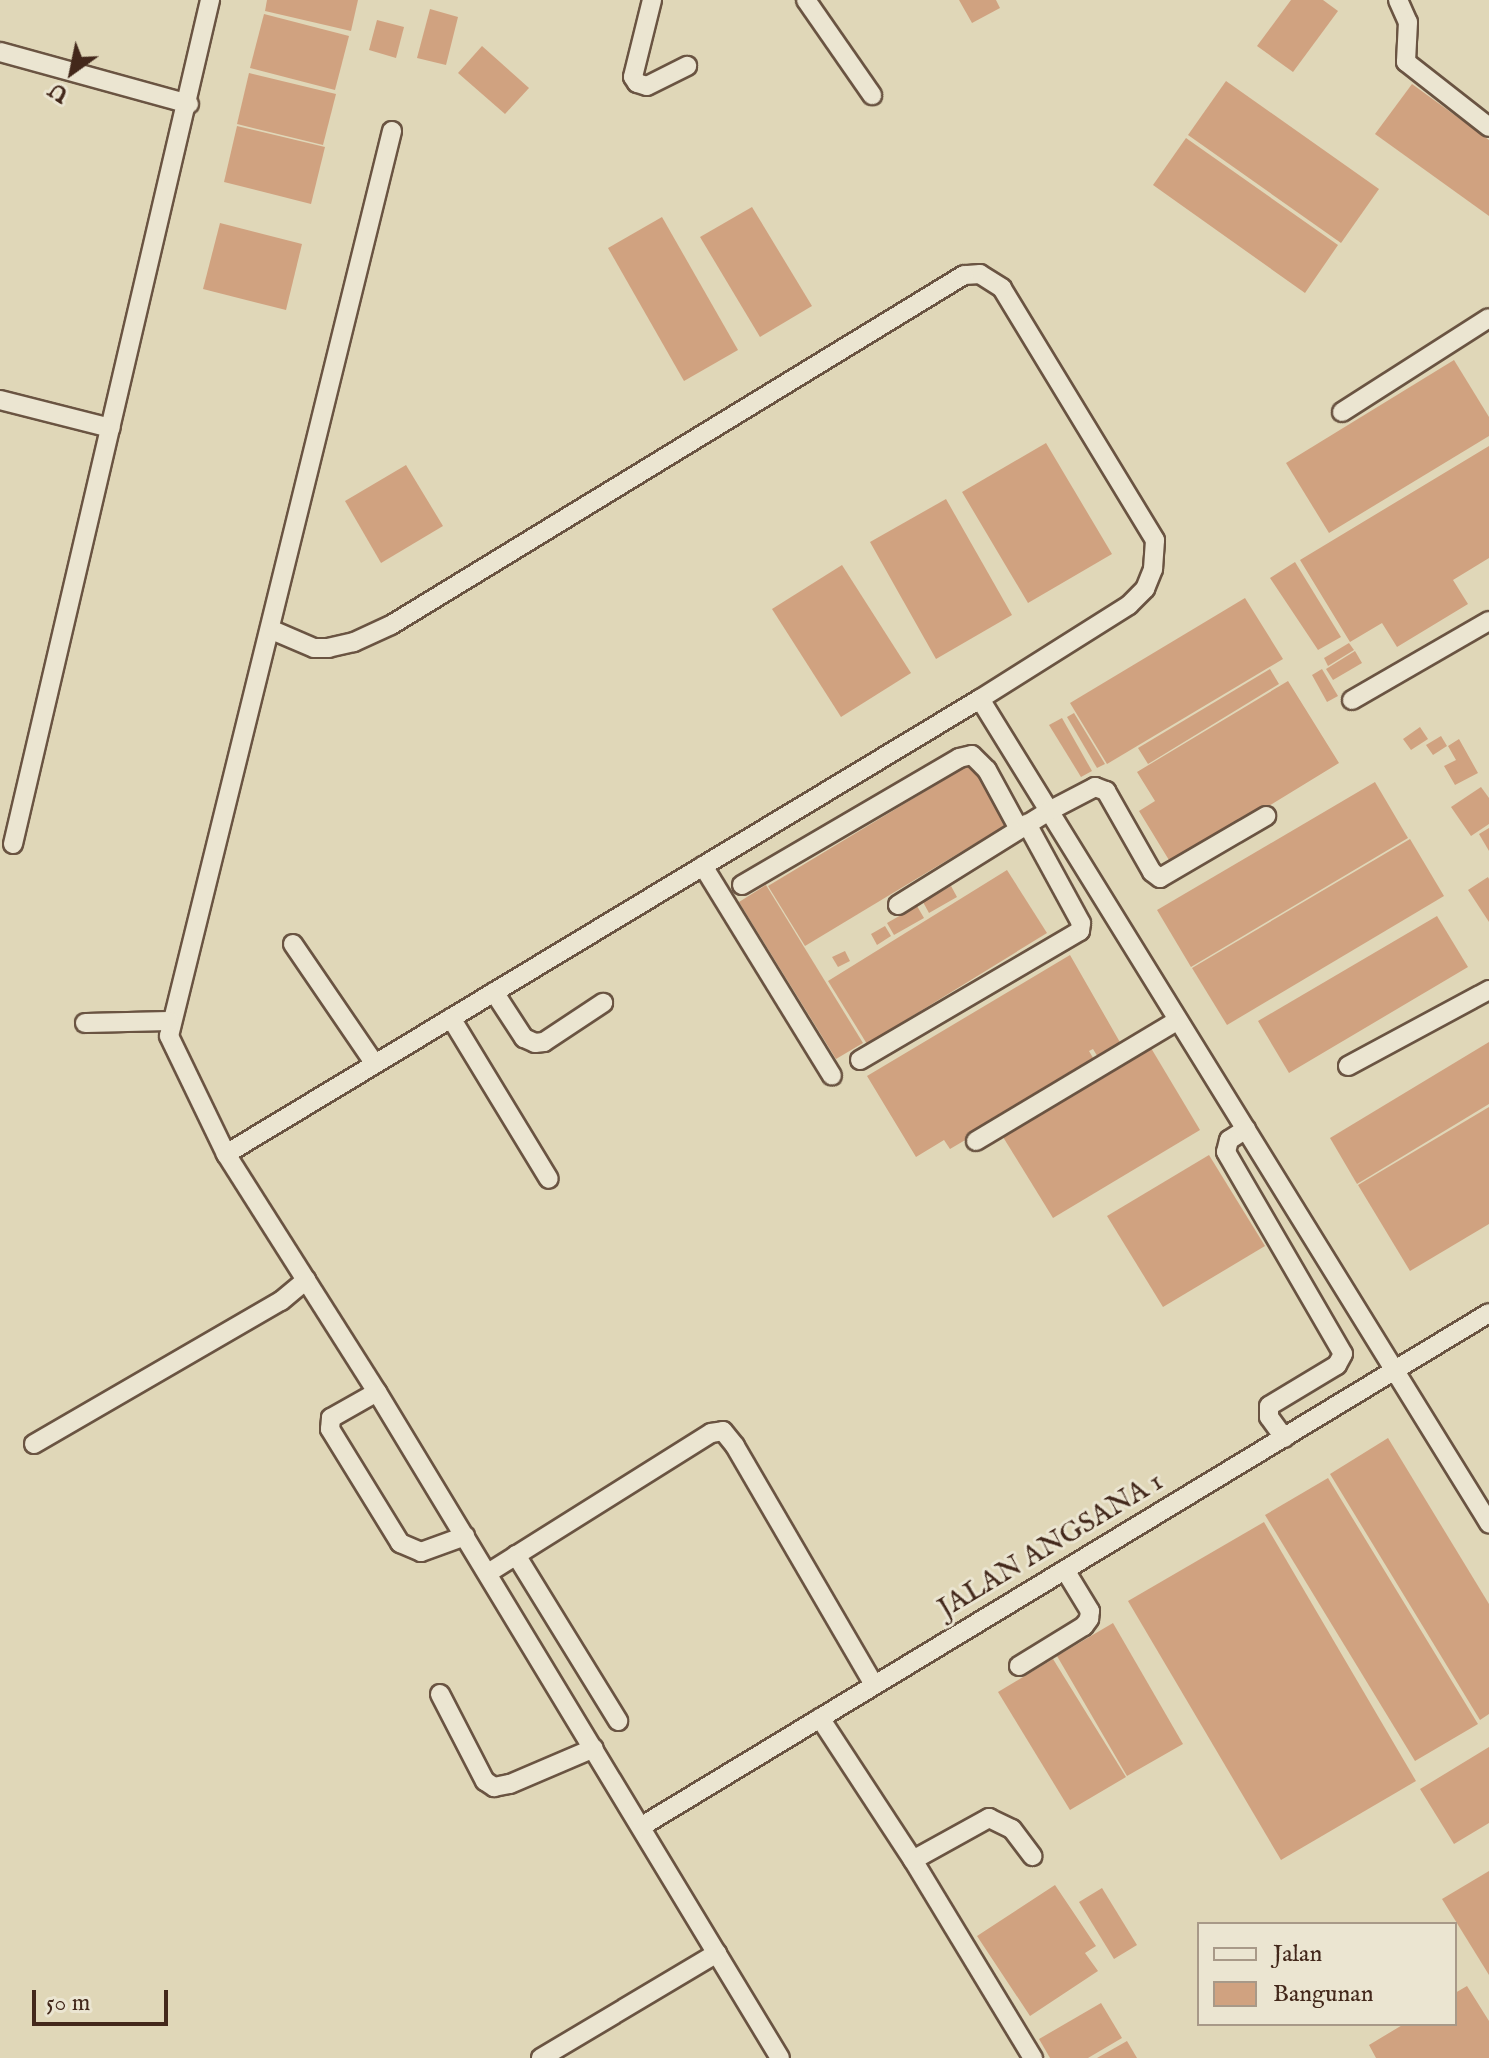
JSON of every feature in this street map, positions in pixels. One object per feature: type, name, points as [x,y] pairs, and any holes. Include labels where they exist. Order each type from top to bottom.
[{"type":"street","points":[[13,844],[189,104],[210,0]]},
{"type":"street","points":[[652,0],[633,77],[637,83],[647,86],[687,66]]},
{"type":"street","points":[[806,0],[872,95]]},
{"type":"street","points":[[1398,0],[1408,22],[1406,62],[1489,127]]},
{"type":"street","points":[[0,52],[189,104]]},
{"type":"street","points":[[392,131],[272,630],[170,1021],[171,1045],[226,1154],[488,1573],[780,2058]]},
{"type":"street","points":[[226,1154],[980,699],[1129,605],[1145,589],[1153,569],[1155,540],[1002,288],[980,274],[955,279],[391,625],[354,642],[329,648],[314,648],[272,630]]},
{"type":"street","points":[[1342,412],[1489,318]]},
{"type":"street","points":[[0,400],[111,428]]},
{"type":"street","points":[[1352,700],[1489,621]]},
{"type":"street","points":[[980,699],[1489,1523]]},
{"type":"street","points":[[742,885],[959,758],[972,755],[987,770],[1081,923],[1080,931],[860,1060]]},
{"type":"street","points":[[898,905],[1086,790],[1101,787],[1152,872],[1160,878],[1266,816]]},
{"type":"street","points":[[703,866],[832,1076]]},
{"type":"street","points":[[293,944],[375,1064]]},
{"type":"street","points":[[1348,1066],[1489,990]]},
{"type":"street","points":[[494,992],[524,1038],[535,1043],[544,1042],[603,1003]]},
{"type":"street","points":[[451,1018],[549,1179]]},
{"type":"street","points":[[976,1141],[1178,1020]]},
{"type":"street","points":[[85,1023],[170,1021]]},
{"type":"street","points":[[1246,1129],[1229,1140],[1226,1152],[1343,1354],[1337,1365],[1269,1406],[1269,1417],[1284,1438]]},
{"type":"street","points":[[34,1444],[281,1301],[306,1280]]},
{"type":"street","name":"JALAN ANGSANA 1","points":[[642,1826],[1489,1313]]},
{"type":"street","points":[[377,1392],[328,1423],[345,1455],[400,1543],[407,1549],[421,1552],[465,1536]]},
{"type":"street","points":[[488,1573],[711,1433],[723,1431],[735,1446],[874,1685]]},
{"type":"street","points":[[516,1555],[618,1721]]},
{"type":"street","points":[[1019,1666],[1084,1626],[1089,1619],[1090,1611],[1065,1570]]},
{"type":"street","points":[[440,1694],[485,1781],[494,1787],[510,1784],[594,1748]]},
{"type":"street","points":[[820,1718],[913,1860],[1033,2058]]},
{"type":"street","points":[[913,1860],[989,1818],[1012,1829],[1032,1856]]},
{"type":"street","points":[[541,2058],[717,1953]]},
{"type":"building","points":[[267,0],[358,0],[351,31],[265,11]]},
{"type":"building","points":[[959,0],[996,0],[1000,8],[972,23]]},
{"type":"building","points":[[1291,0],[1323,0],[1338,11],[1293,72],[1257,46]]},
{"type":"building","points":[[430,9],[458,17],[446,65],[417,58]]},
{"type":"building","points":[[264,14],[349,36],[335,90],[250,68]]},
{"type":"building","points":[[377,20],[404,27],[396,58],[369,50]]},
{"type":"building","points":[[482,46],[529,88],[505,114],[458,73]]},
{"type":"building","points":[[249,73],[336,94],[323,145],[237,124]]},
{"type":"building","points":[[1226,81],[1379,189],[1341,243],[1188,135]]},
{"type":"building","points":[[1412,84],[1489,140],[1489,216],[1375,134]]},
{"type":"building","points":[[237,126],[325,147],[311,204],[224,182]]},
{"type":"building","points":[[1186,138],[1338,245],[1305,293],[1153,185]]},
{"type":"building","points":[[752,207],[812,306],[760,337],[700,237]]},
{"type":"building","points":[[662,217],[738,350],[684,381],[608,248]]},
{"type":"building","points":[[220,223],[302,244],[286,310],[203,289]]},
{"type":"building","points":[[1454,360],[1489,417],[1489,436],[1329,533],[1286,463]]},
{"type":"building","points":[[1046,443],[1112,554],[1028,603],[962,492]]},
{"type":"building","points":[[1489,446],[1489,558],[1453,580],[1468,604],[1397,647],[1382,623],[1350,642],[1300,560]]},
{"type":"building","points":[[406,465],[443,526],[381,563],[345,501]]},
{"type":"building","points":[[946,499],[1012,615],[936,659],[870,542]]},
{"type":"building","points":[[1295,562],[1341,637],[1318,650],[1270,578]]},
{"type":"building","points":[[842,565],[911,673],[841,717],[772,609]]},
{"type":"building","points":[[1245,598],[1283,659],[1107,764],[1070,703]]},
{"type":"building","points":[[1349,643],[1354,650],[1328,666],[1324,658]]},
{"type":"building","points":[[1355,651],[1362,663],[1333,680],[1326,669]]},
{"type":"building","points":[[1270,669],[1279,684],[1148,764],[1138,748]]},
{"type":"building","points":[[1322,669],[1338,696],[1327,702],[1312,675]]},
{"type":"building","points":[[1288,681],[1339,763],[1172,865],[1139,811],[1155,801],[1137,772]]},
{"type":"building","points":[[1074,713],[1105,764],[1097,768],[1067,717]]},
{"type":"building","points":[[1062,718],[1092,771],[1081,777],[1049,725]]},
{"type":"building","points":[[1420,727],[1428,739],[1411,750],[1403,739]]},
{"type":"building","points":[[1441,736],[1447,746],[1433,755],[1426,745]]},
{"type":"building","points":[[1459,739],[1478,773],[1455,785],[1444,766],[1456,760],[1448,746]]},
{"type":"building","points":[[972,763],[1009,823],[805,946],[768,886]]},
{"type":"building","points":[[1375,782],[1408,838],[1191,967],[1157,910]]},
{"type":"building","points":[[1481,787],[1489,798],[1489,824],[1471,836],[1451,807]]},
{"type":"building","points":[[1489,828],[1489,851],[1479,834]]},
{"type":"building","points":[[1410,839],[1444,896],[1227,1025],[1192,968]]},
{"type":"building","points":[[1007,870],[1047,933],[867,1044],[828,981]]},
{"type":"building","points":[[1489,879],[1489,922],[1468,890]]},
{"type":"building","points":[[766,885],[863,1043],[836,1059],[739,902]]},
{"type":"building","points":[[951,886],[957,897],[929,913],[923,902]]},
{"type":"building","points":[[917,906],[924,918],[894,935],[887,923]]},
{"type":"building","points":[[1437,916],[1468,967],[1289,1073],[1258,1021]]},
{"type":"building","points":[[885,926],[891,936],[877,945],[871,934]]},
{"type":"building","points":[[845,951],[850,961],[838,967],[832,957]]},
{"type":"building","points":[[1070,955],[1125,1051],[1102,1064],[1093,1049],[1089,1051],[1096,1063],[950,1149],[944,1140],[916,1157],[867,1076]]},
{"type":"building","points":[[1489,1042],[1489,1104],[1357,1184],[1330,1138]]},
{"type":"building","points":[[1151,1048],[1200,1130],[1053,1218],[1003,1137]]},
{"type":"building","points":[[1489,1107],[1489,1224],[1410,1271],[1358,1185]]},
{"type":"building","points":[[1209,1155],[1265,1246],[1163,1307],[1107,1216]]},
{"type":"building","points":[[1388,1438],[1489,1604],[1489,1714],[1480,1720],[1330,1474]]},
{"type":"building","points":[[1328,1478],[1478,1724],[1415,1761],[1265,1515]]},
{"type":"building","points":[[1264,1522],[1416,1781],[1281,1860],[1128,1601]]},
{"type":"building","points":[[1113,1623],[1183,1744],[1127,1776],[1057,1656]]},
{"type":"building","points":[[1053,1659],[1126,1777],[1070,1810],[998,1692]]},
{"type":"building","points":[[1489,1747],[1489,1823],[1454,1844],[1420,1789]]},
{"type":"building","points":[[1489,1871],[1489,1975],[1457,1922],[1442,1899]]},
{"type":"building","points":[[1055,1885],[1096,1946],[1085,1953],[1098,1971],[1030,2016],[977,1936]]},
{"type":"building","points":[[1102,1888],[1137,1945],[1114,1959],[1079,1902]]},
{"type":"building","points":[[1467,1986],[1489,2021],[1489,2058],[1376,2058],[1369,2045],[1401,2026],[1457,2026],[1457,1992]]},
{"type":"building","points":[[1101,2003],[1122,2038],[1088,2058],[1050,2058],[1039,2039]]},
{"type":"building","points":[[1127,2041],[1137,2058],[1097,2058]]}]
